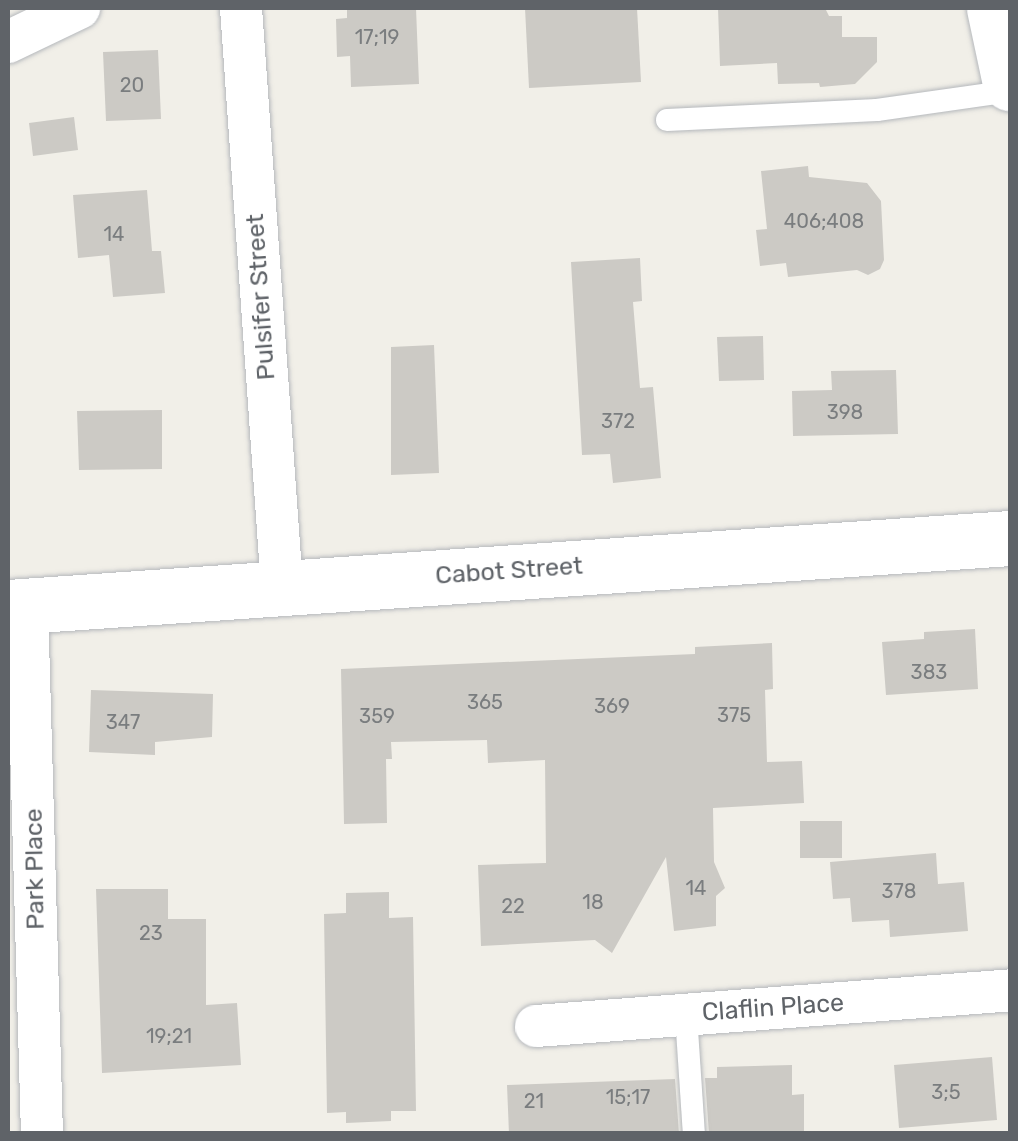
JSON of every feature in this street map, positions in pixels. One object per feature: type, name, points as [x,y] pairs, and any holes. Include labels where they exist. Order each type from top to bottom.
[{"type":"street","points":[[8,42],[78,8]]},
{"type":"street","name":"Pulsifer Street","points":[[240,8],[282,587]]},
{"type":"street","points":[[994,8],[1010,83]]},
{"type":"street","name":"Cabot Street","points":[[17,606],[1010,538]]},
{"type":"street","name":"Park Place","points":[[17,606],[42,1134]]},
{"type":"street","name":"Claflin Place","points":[[536,1026],[1010,990]]},
{"type":"lane","points":[[667,120],[877,110],[1010,90]]},
{"type":"lane","points":[[686,1015],[694,1134]]},
{"type":"building","points":[[347,8],[416,8],[419,84],[351,87],[350,56],[337,57],[336,19],[347,18]]},
{"type":"building","points":[[525,8],[637,8],[641,82],[529,88]]},
{"type":"building","points":[[718,8],[825,8],[829,16],[842,16],[842,37],[877,37],[877,62],[855,84],[820,87],[819,83],[778,84],[777,63],[720,66]]},
{"type":"building","points":[[158,50],[161,119],[106,121],[103,52]]},
{"type":"building","points":[[74,117],[78,150],[33,156],[29,123]]},
{"type":"building","points":[[808,166],[809,177],[867,183],[881,201],[884,260],[880,269],[868,275],[857,270],[788,277],[786,263],[760,266],[756,230],[767,229],[761,171]]},
{"type":"building","points":[[147,190],[152,251],[161,251],[165,293],[113,297],[109,255],[78,258],[73,195]]},
{"type":"building","points":[[640,258],[642,301],[633,302],[640,388],[653,387],[661,478],[613,483],[610,454],[582,455],[571,262]]},
{"type":"building","points":[[763,336],[764,380],[719,381],[717,337]]},
{"type":"building","points":[[434,345],[439,473],[391,475],[391,347]]},
{"type":"building","points":[[896,370],[898,434],[793,436],[792,391],[832,390],[831,371]]},
{"type":"building","points":[[162,410],[162,469],[79,470],[77,411]]},
{"type":"building","points":[[975,629],[978,689],[886,695],[882,642],[924,639],[924,632]]},
{"type":"building","points":[[772,643],[773,689],[765,690],[767,762],[802,761],[804,803],[713,808],[714,862],[725,888],[716,896],[716,926],[674,931],[666,857],[612,953],[595,940],[481,946],[478,865],[546,863],[545,760],[488,763],[487,740],[391,742],[392,759],[386,759],[387,823],[344,824],[341,669],[695,654],[695,647]]},
{"type":"building","points":[[91,690],[213,694],[212,737],[155,742],[155,755],[89,752]]},
{"type":"building","points":[[800,821],[842,821],[842,858],[800,858]]},
{"type":"building","points":[[936,853],[938,884],[964,882],[968,931],[890,937],[889,920],[852,922],[850,898],[833,899],[830,862]]},
{"type":"building","points":[[96,889],[168,889],[168,919],[206,919],[206,1005],[237,1003],[241,1065],[102,1073]]},
{"type":"building","points":[[389,892],[389,918],[413,917],[416,1111],[391,1111],[391,1121],[346,1123],[346,1112],[327,1113],[324,914],[346,913],[346,893]]},
{"type":"building","points":[[992,1057],[997,1120],[899,1128],[894,1065]]},
{"type":"building","points":[[792,1065],[792,1095],[804,1094],[804,1134],[709,1134],[705,1078],[717,1078],[717,1067]]},
{"type":"building","points":[[675,1079],[679,1134],[509,1134],[507,1085]]}]
